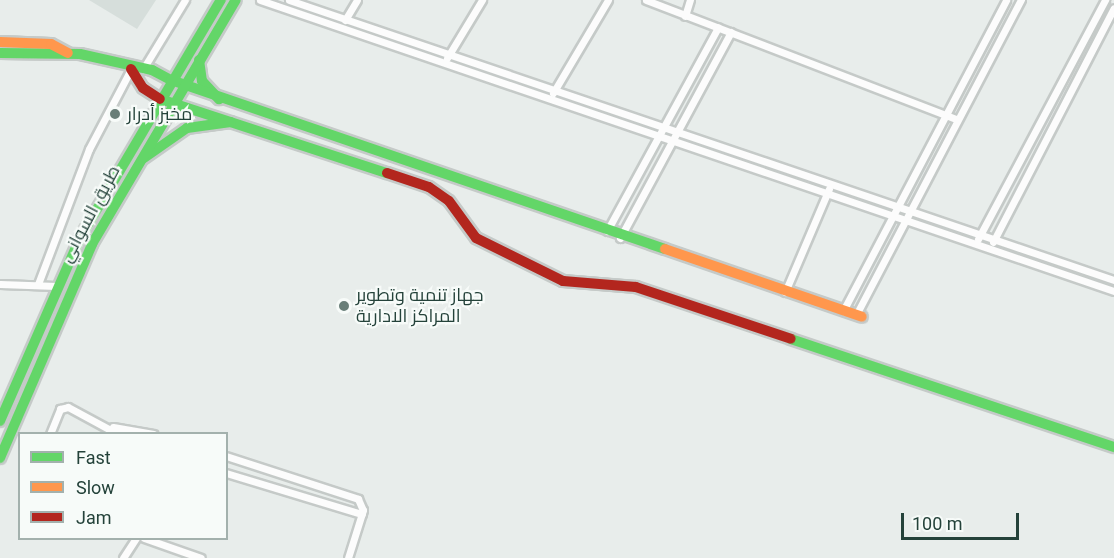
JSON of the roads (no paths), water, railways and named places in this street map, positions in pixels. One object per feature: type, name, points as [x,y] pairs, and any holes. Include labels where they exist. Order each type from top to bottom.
[{"type":"main road","name":"طريق السواني","points":[[0,421],[56,286],[160,99],[221,0]]},
{"type":"main road","name":"طريق السواني","points":[[0,458],[58,315],[133,169],[236,0]]},
{"type":"main road","points":[[0,42],[56,45],[68,53]]},
{"type":"main road","points":[[0,53],[68,53],[131,69],[143,69],[182,86],[605,233],[859,316]]},
{"type":"main road","points":[[198,60],[202,81],[219,99]]},
{"type":"main road","points":[[131,69],[143,88],[160,99],[435,189],[476,238],[557,279],[636,287],[1114,447]]},
{"type":"main road","points":[[133,169],[187,128],[231,122]]},
{"type":"main road","points":[[360,164],[367,149]]},
{"type":"main road","points":[[46,309],[58,315]]},
{"type":"street","points":[[143,69],[185,0]]},
{"type":"street","points":[[260,0],[903,218],[978,239]]},
{"type":"street","points":[[289,0],[896,206],[1114,291]]},
{"type":"street","points":[[345,20],[357,0]]},
{"type":"street","points":[[444,63],[482,0]]},
{"type":"street","points":[[550,98],[608,0]]},
{"type":"street","points":[[646,0],[956,119]]},
{"type":"street","points":[[685,16],[690,0]]},
{"type":"street","points":[[843,311],[1006,0]]},
{"type":"street","points":[[859,316],[907,210],[1021,0]]},
{"type":"street","points":[[978,239],[1105,0]]},
{"type":"street","points":[[992,244],[1114,8]]},
{"type":"street","points":[[605,233],[718,27]]},
{"type":"street","points":[[620,238],[670,140],[731,32]]},
{"type":"street","points":[[38,284],[89,149],[131,69]]},
{"type":"street","points":[[785,292],[831,184]]},
{"type":"street","points":[[992,244],[1114,280]]},
{"type":"street","points":[[0,284],[56,286]]},
{"type":"street","points":[[51,432],[63,407],[113,427],[142,432]]},
{"type":"street","points":[[113,427],[117,432]]},
{"type":"street","points":[[228,457],[354,496],[362,514],[348,558]]},
{"type":"street","points":[[228,473],[362,514]]},
{"type":"street","points":[[123,558],[135,540]]},
{"type":"street","points":[[150,540],[201,558]]},
{"type":"street","points":[[175,558],[177,550]]},
{"type":"place","name":"مخبز أدرار","points":[[115,114]]},
{"type":"place","name":"جهاز تنمية وتطوير المراكز الادارية","points":[[344,306]]}]
